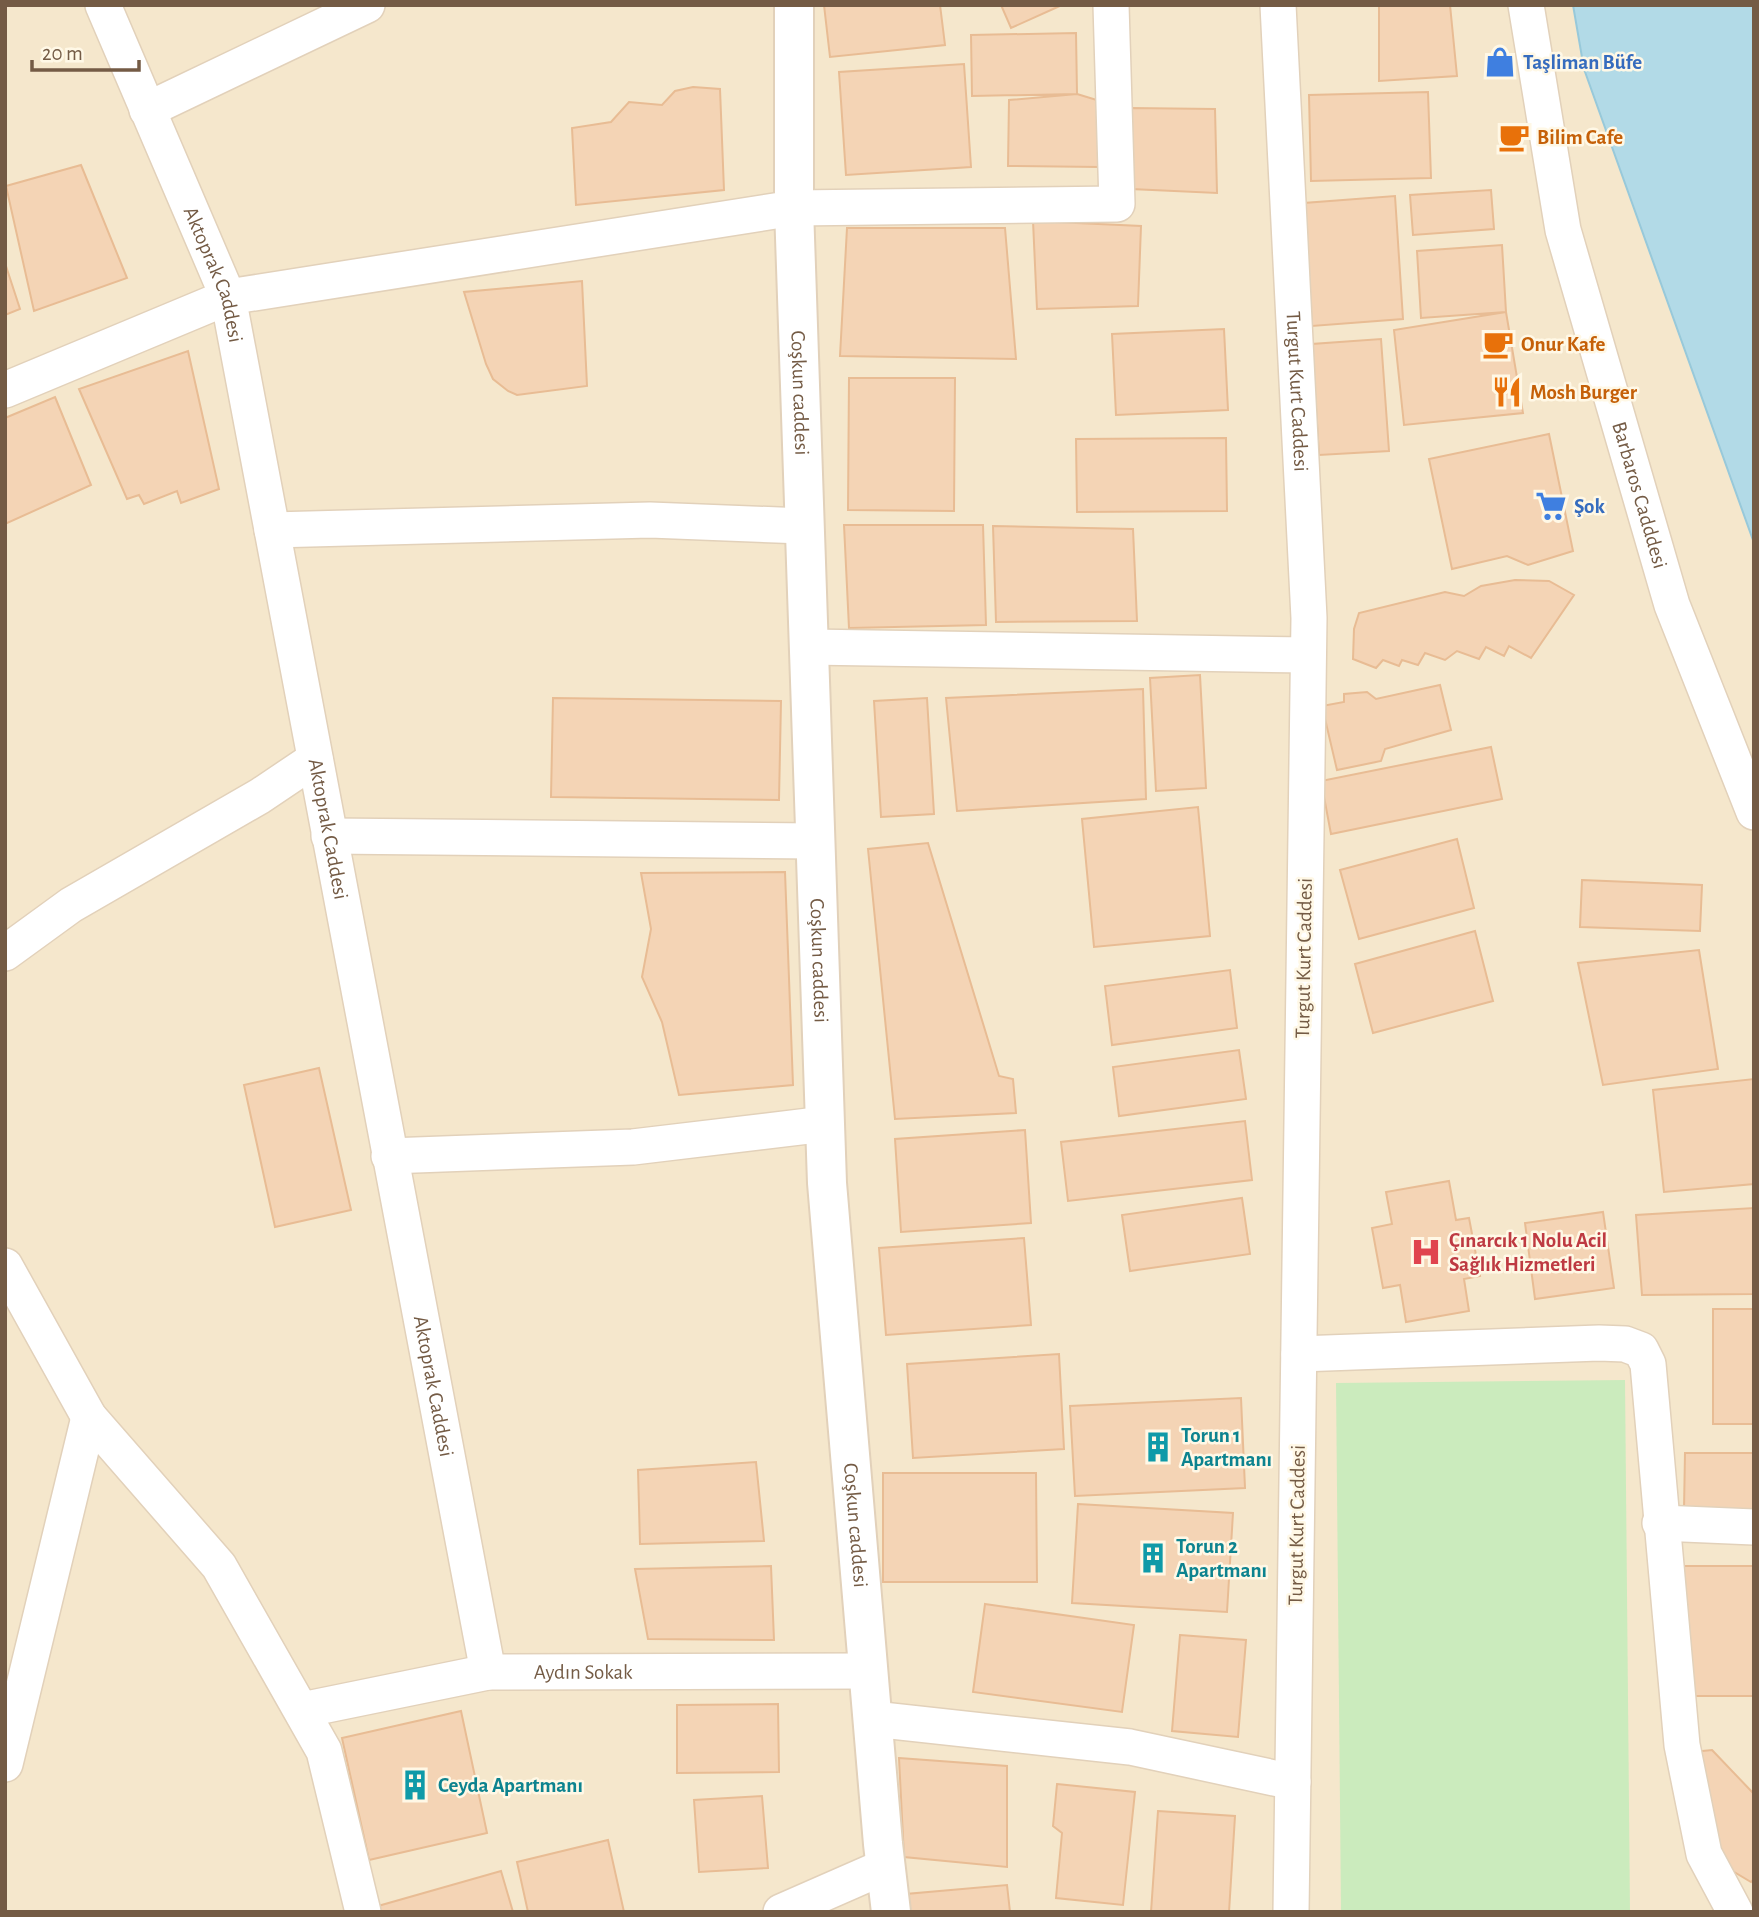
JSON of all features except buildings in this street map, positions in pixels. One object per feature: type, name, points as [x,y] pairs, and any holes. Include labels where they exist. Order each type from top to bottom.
[{"type":"street","name":"Aktoprak Caddesi","points":[[103,5],[228,297],[488,1672]]},
{"type":"street","points":[[147,110],[367,5]]},
{"type":"street","name":"Coşkun caddesi","points":[[794,5],[794,208],[827,1184],[891,1912]]},
{"type":"street","points":[[5,390],[228,297],[794,208],[1117,204],[1111,5]]},
{"type":"street","name":"Turgut Kurt Caddesi","points":[[1278,5],[1309,618],[1292,1912]]},
{"type":"street","name":"Barbaros Cadddesi","points":[[1526,5],[1563,230],[1672,605],[1754,812]]},
{"type":"street","points":[[272,530],[650,520],[804,526]]},
{"type":"street","points":[[808,647],[1308,655]]},
{"type":"street","points":[[5,954],[71,905],[260,796],[315,759]]},
{"type":"street","points":[[329,836],[815,841]]},
{"type":"street","points":[[390,1156],[633,1147],[825,1124]]},
{"type":"street","points":[[8,1276],[89,1418],[219,1566],[302,1710],[324,1751],[363,1912]]},
{"type":"street","points":[[1299,1354],[1599,1343],[1625,1344],[1640,1350],[1648,1364],[1660,1523],[1682,1745],[1704,1854],[1735,1912]]},
{"type":"street","points":[[5,1764],[89,1418]]},
{"type":"street","points":[[1660,1523],[1754,1527]]},
{"type":"street","name":"Aydın Sokak","points":[[302,1710],[488,1672],[869,1671]]},
{"type":"street","points":[[873,1719],[1130,1747],[1293,1782]]},
{"type":"street","points":[[781,1912],[886,1866]]},
{"type":"shaded area","points":[[5,5],[1579,5],[1640,225],[1754,543],[1754,1912],[5,1912]]},
{"type":"green space","points":[[1625,1380],[1630,1912],[1341,1912],[1336,1383]]},
{"type":"water","points":[[1573,5],[1754,5],[1754,543],[1584,69]]},
{"type":"place","name":"Taşliman Büfe","points":[[1500,62]]},
{"type":"place","name":"Bilim Cafe","points":[[1514,137]]},
{"type":"place","name":"Onur Kafe","points":[[1498,344]]},
{"type":"place","name":"Mosh Burger","points":[[1507,392]]},
{"type":"place","name":"Şok","points":[[1551,506]]},
{"type":"place","name":"Çınarcık 1 Nolu Acil Sağlık Hizmetleri","points":[[1426,1252]]},
{"type":"place","name":"Torun 1 Apartmanı","points":[[1158,1447]]},
{"type":"place","name":"Torun 2 Apartmanı","points":[[1153,1558]]},
{"type":"place","name":"Ceyda Apartmanı","points":[[415,1785]]}]
